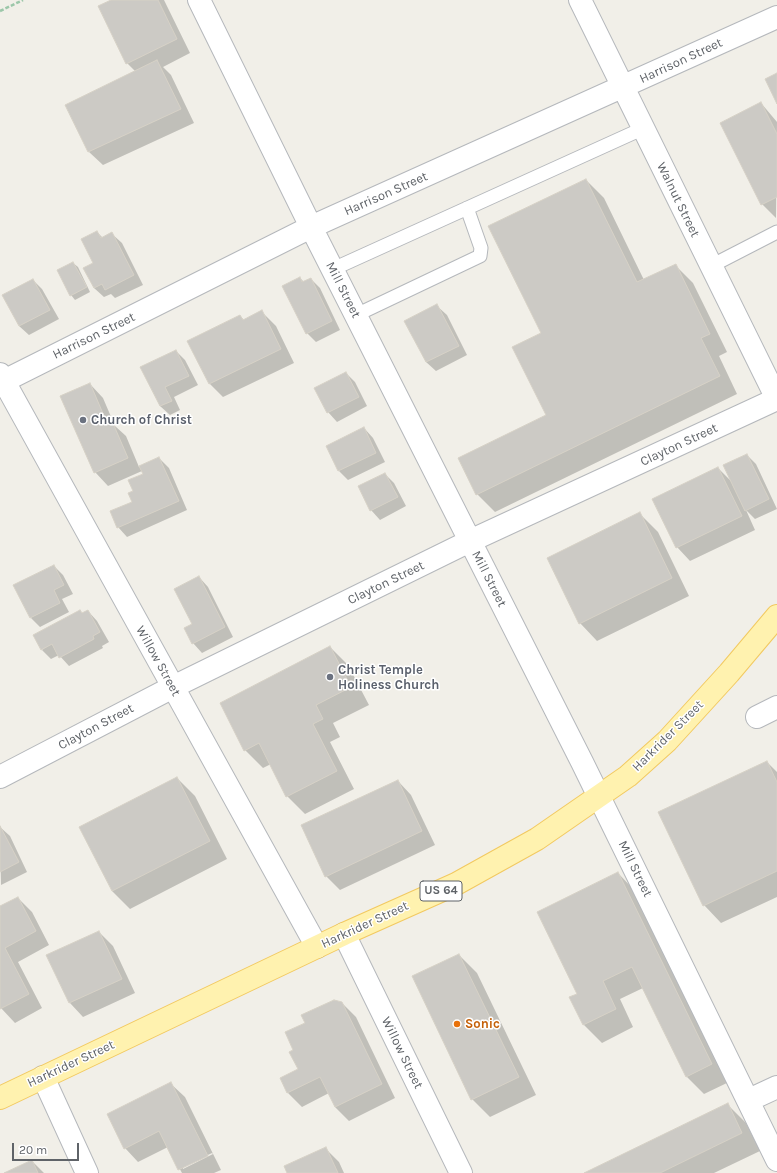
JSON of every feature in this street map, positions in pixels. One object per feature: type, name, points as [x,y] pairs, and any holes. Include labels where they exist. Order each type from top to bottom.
[{"type":"main road","name":"Harkrider Street","points":[[0,1098],[344,934],[456,884],[537,839],[598,795],[628,776],[667,741],[729,673],[777,616]]},
{"type":"street","name":"Mill Street","points":[[199,0],[332,269],[598,795],[749,1100],[777,1160]]},
{"type":"street","name":"Walnut Street","points":[[580,0],[777,399]]},
{"type":"street","name":"Harrison Street","points":[[1,379],[312,227],[777,18]]},
{"type":"street","name":"Willow Street","points":[[1,379],[317,947]]},
{"type":"street","name":"Clayton Street","points":[[0,777],[173,687],[470,541],[777,399]]},
{"type":"street","points":[[757,716],[777,707]]},
{"type":"street","name":"Willow Street","points":[[344,934],[461,1173]]},
{"type":"street","points":[[43,1077],[88,1173]]},
{"type":"street","points":[[749,1100],[777,1087]]},
{"type":"lane","points":[[332,269],[644,128]]},
{"type":"lane","points":[[356,315],[480,256],[481,248],[468,208]]},
{"type":"lane","points":[[711,266],[777,232]]},
{"type":"path","points":[[0,11],[23,0]]},
{"type":"building","points":[[111,0],[158,0],[177,39],[126,64],[98,6]]},
{"type":"building","points":[[157,60],[181,109],[88,152],[65,105]]},
{"type":"building","points":[[777,73],[777,104],[765,79]]},
{"type":"building","points":[[761,102],[777,134],[777,197],[761,205],[720,123]]},
{"type":"building","points":[[586,179],[637,282],[676,264],[710,334],[701,338],[720,376],[476,495],[458,458],[546,415],[512,347],[541,333],[488,226]]},
{"type":"building","points":[[97,231],[101,238],[112,232],[134,275],[105,290],[102,284],[94,288],[83,268],[93,263],[81,239]]},
{"type":"building","points":[[73,262],[87,287],[70,296],[57,270]]},
{"type":"building","points":[[300,277],[302,282],[311,278],[332,321],[306,334],[282,286]]},
{"type":"building","points":[[33,279],[50,310],[19,326],[2,295]]},
{"type":"building","points":[[437,304],[459,346],[426,362],[404,321]]},
{"type":"building","points":[[262,310],[281,349],[209,384],[187,341],[240,315],[243,320]]},
{"type":"building","points":[[176,350],[189,376],[165,387],[172,401],[160,406],[140,367]]},
{"type":"building","points":[[346,372],[359,397],[327,413],[314,388]]},
{"type":"building","points":[[90,383],[107,423],[112,421],[128,458],[94,473],[60,396]]},
{"type":"building","points":[[364,427],[376,453],[338,471],[326,446]]},
{"type":"building","points":[[747,454],[769,499],[745,511],[723,465]]},
{"type":"building","points":[[159,457],[179,501],[117,528],[110,511],[132,502],[128,493],[133,491],[128,480],[143,474],[139,466]]},
{"type":"building","points":[[718,467],[742,516],[676,548],[652,499]]},
{"type":"building","points":[[385,473],[398,497],[370,511],[358,486]]},
{"type":"building","points":[[640,512],[672,578],[579,624],[547,558]]},
{"type":"building","points":[[54,565],[64,585],[54,590],[60,603],[30,618],[13,585]]},
{"type":"building","points":[[199,576],[225,627],[192,644],[184,628],[192,624],[174,589]]},
{"type":"building","points":[[80,610],[82,613],[88,610],[100,632],[93,636],[94,639],[59,658],[52,644],[41,650],[33,635]]},
{"type":"building","points":[[330,646],[351,687],[316,705],[323,719],[313,724],[337,771],[286,797],[259,743],[244,751],[220,703]]},
{"type":"building","points":[[767,761],[777,782],[777,871],[703,906],[658,812]]},
{"type":"building","points":[[177,777],[210,841],[112,891],[79,827]]},
{"type":"building","points":[[398,780],[422,831],[325,877],[301,825]]},
{"type":"building","points":[[0,826],[19,862],[0,872]]},
{"type":"building","points":[[618,872],[712,1064],[686,1077],[632,967],[603,981],[616,1009],[583,1025],[569,997],[577,994],[537,912]]},
{"type":"building","points":[[18,897],[36,931],[5,948],[29,994],[0,1009],[0,906]]},
{"type":"building","points":[[99,931],[122,979],[69,1003],[46,955]]},
{"type":"building","points":[[459,954],[519,1077],[471,1100],[412,976]]},
{"type":"building","points":[[334,1000],[342,1002],[382,1084],[335,1107],[320,1077],[287,1093],[280,1078],[298,1069],[289,1052],[293,1050],[285,1032],[305,1023],[301,1015]]},
{"type":"building","points":[[171,1082],[208,1156],[178,1170],[159,1131],[124,1149],[107,1114]]},
{"type":"building","points":[[728,1103],[742,1133],[660,1173],[584,1173]]},
{"type":"building","points":[[326,1147],[338,1173],[287,1173],[284,1166]]},
{"type":"building","points":[[32,1160],[38,1173],[4,1173]]},
{"type":"place","name":"Church of Christ","points":[[83,420]]},
{"type":"place","name":"Christ Temple Holiness Church","points":[[330,677]]},
{"type":"place","name":"Sonic","points":[[457,1024]]}]
